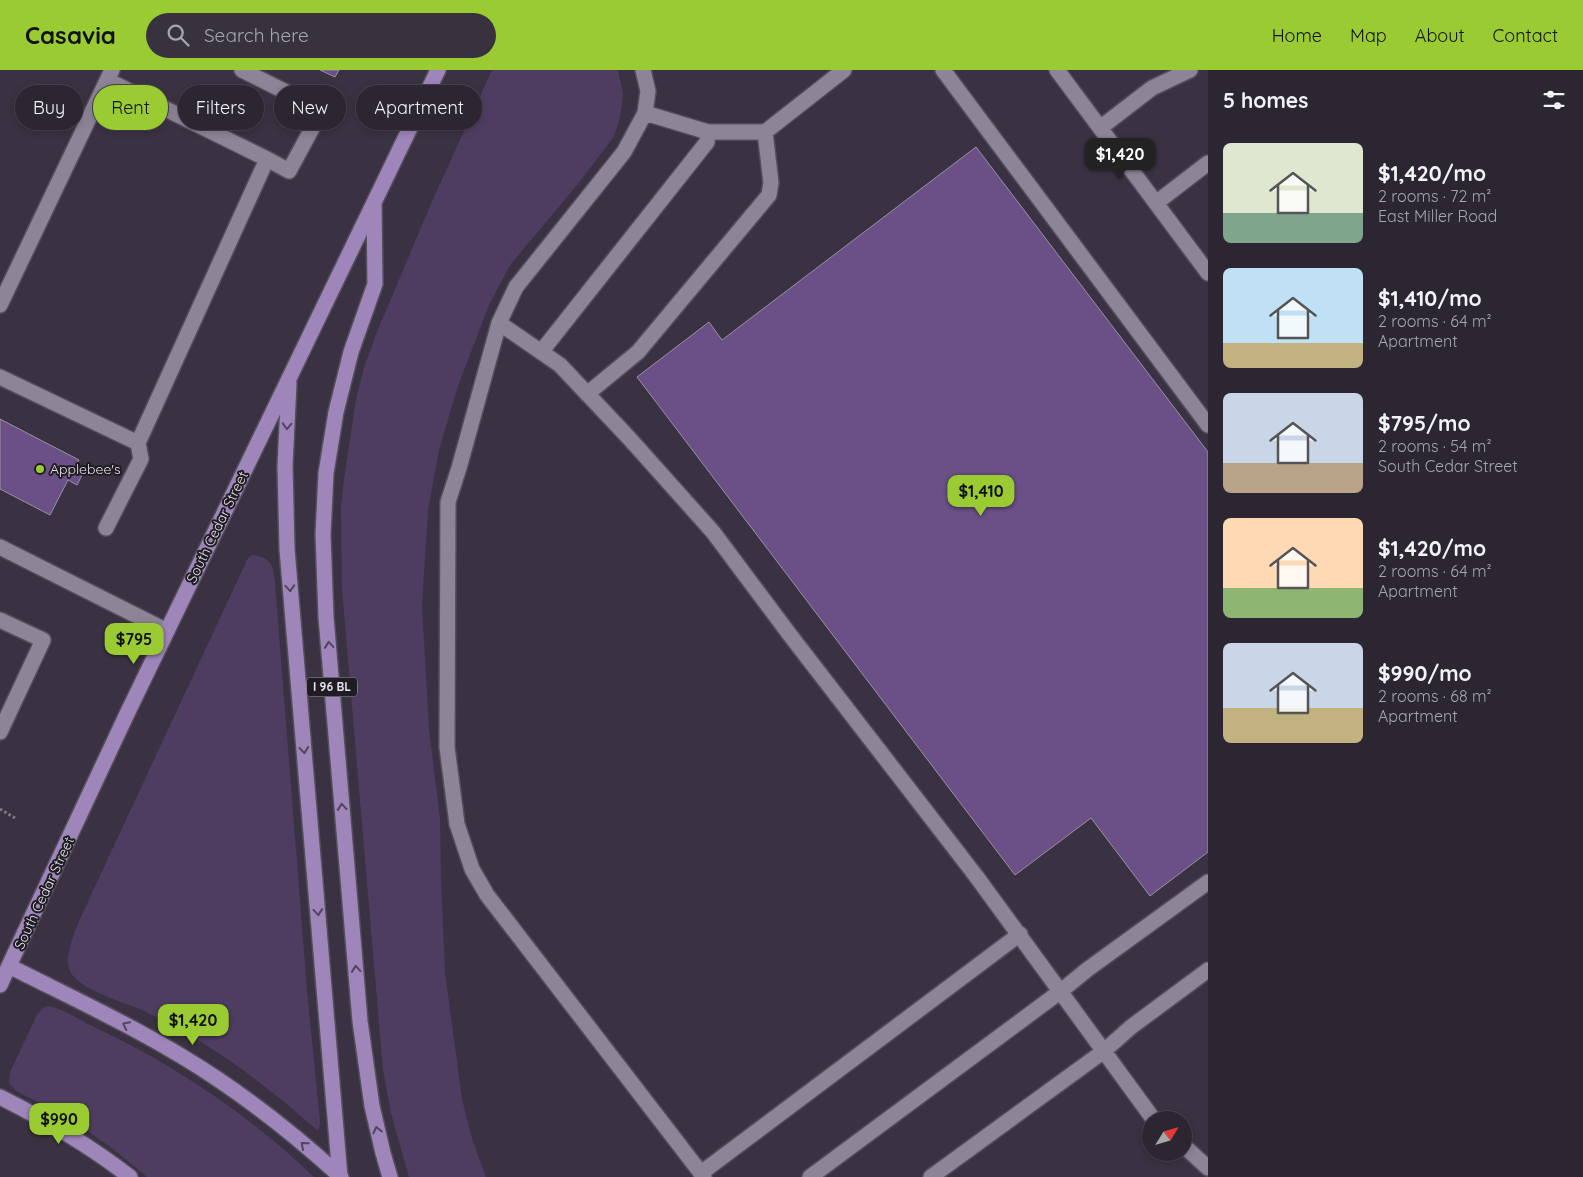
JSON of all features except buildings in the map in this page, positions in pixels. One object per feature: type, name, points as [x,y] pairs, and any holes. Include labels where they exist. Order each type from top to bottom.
[{"type":"main road","name":"South Cedar Street","points":[[0,985],[5,964],[438,70]]},
{"type":"main road","name":"I 96 BL","points":[[374,199],[375,284],[351,352],[336,412],[326,473],[323,535],[326,617],[360,1021],[372,1106],[390,1177]]},
{"type":"main road","name":"I 96 BL","points":[[289,377],[285,466],[287,549],[341,1177]]},
{"type":"main road","points":[[5,964],[144,1034],[219,1080],[283,1126],[341,1177]]},
{"type":"main road","points":[[0,1097],[67,1132],[130,1177]]},
{"type":"street","points":[[0,305],[110,75],[289,171],[315,123],[310,104],[242,70]]},
{"type":"street","points":[[643,70],[648,91],[645,113],[624,152],[516,288],[499,323],[448,502],[447,747],[457,824],[472,869],[487,895],[703,1175],[1020,934]]},
{"type":"street","points":[[645,113],[708,132],[765,132],[844,70]]},
{"type":"street","points":[[943,70],[1208,424]]},
{"type":"street","points":[[1057,70],[1208,273]]},
{"type":"street","points":[[1100,128],[1152,88],[1190,70]]},
{"type":"street","points":[[541,352],[706,142],[708,132]]},
{"type":"street","points":[[587,394],[638,352],[769,195],[772,183],[765,132]]},
{"type":"street","points":[[106,528],[141,459],[138,443],[267,159]]},
{"type":"street","points":[[1156,204],[1208,163]]},
{"type":"street","points":[[499,323],[560,365],[713,532],[1020,934],[1147,1111]]},
{"type":"street","points":[[0,377],[138,443]]},
{"type":"street","points":[[0,547],[167,631]]},
{"type":"street","points":[[0,620],[43,640],[0,732]]},
{"type":"street","points":[[810,1177],[1088,969],[1208,882]]},
{"type":"street","points":[[931,1177],[1104,1051],[1131,1027],[1208,970]]},
{"type":"street","points":[[1192,1154],[1208,1170],[1200,1177]]},
{"type":"path","points":[[0,809],[15,818]]},
{"type":"shaded area","points":[[492,70],[618,70],[623,94],[619,122],[613,138],[577,185],[510,265],[489,305],[458,386],[439,450],[428,510],[422,605],[429,729],[440,818],[445,972],[462,1099],[473,1142],[486,1177],[409,1177],[391,1113],[383,1070],[342,589],[341,506],[356,399],[364,368],[376,334],[465,130],[482,130],[482,92]]},
{"type":"shaded area","points":[[254,555],[268,561],[274,572],[307,990],[320,1122],[319,1129],[317,1130],[255,1079],[212,1049],[142,1010],[82,984],[70,971],[68,963],[68,954],[74,933],[91,895],[247,560],[250,556]]},
{"type":"shaded area","points":[[47,1006],[70,1014],[181,1074],[237,1112],[314,1177],[147,1177],[86,1130],[58,1112],[16,1091],[9,1083],[10,1072],[37,1015]]},
{"type":"place","name":"Applebee's","points":[[40,469]]}]
